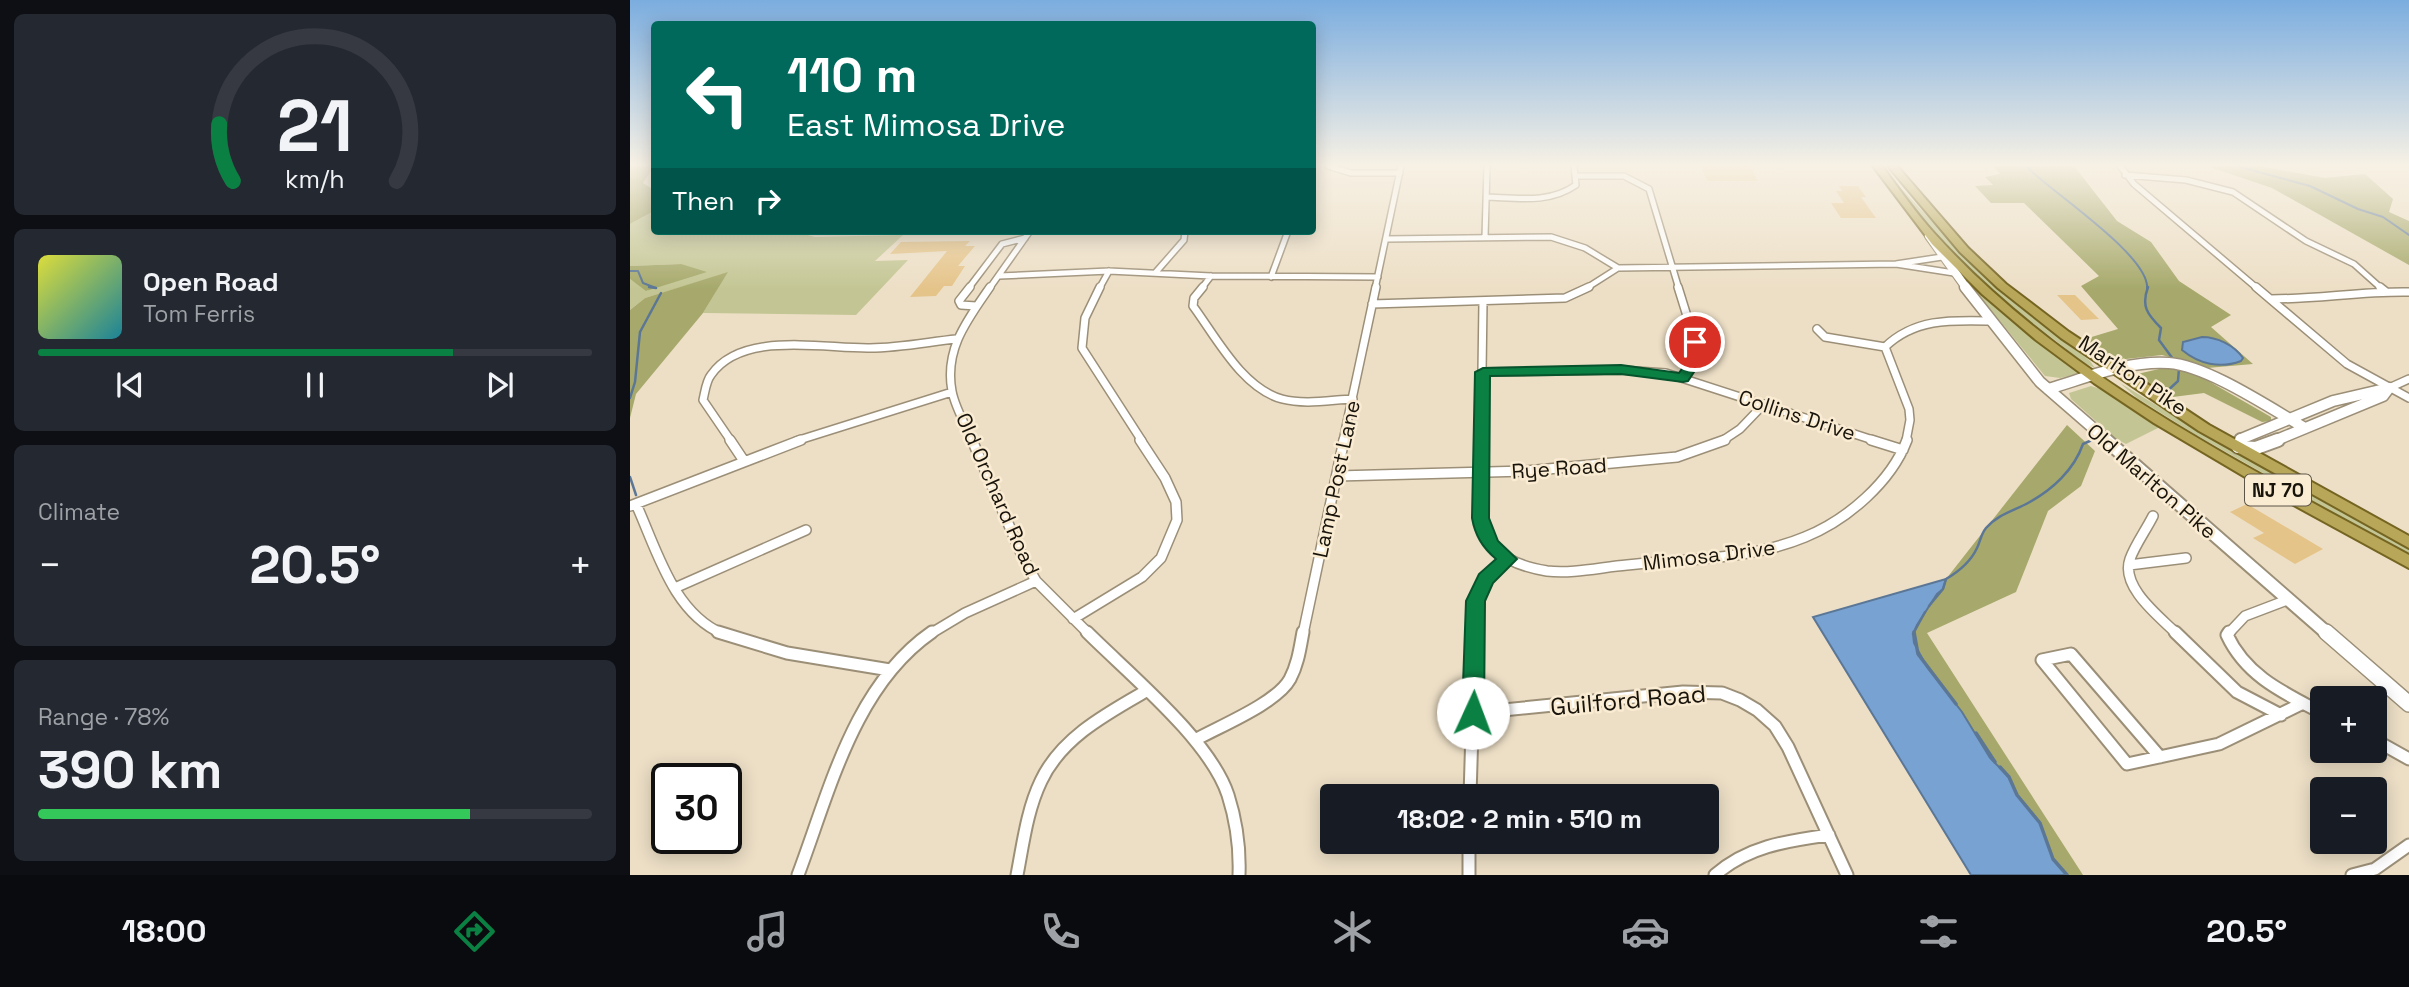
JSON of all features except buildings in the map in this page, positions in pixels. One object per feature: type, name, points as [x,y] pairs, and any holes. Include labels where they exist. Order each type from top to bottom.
[{"type":"highway","name":"Marlton Pike","points":[[1909,207],[1957,264],[1996,299],[2095,377],[2237,467],[2409,562]]},
{"type":"highway","name":"Marlton Pike","points":[[1927,207],[1964,250],[2002,286],[2116,371],[2161,402],[2409,543]]},
{"type":"street","name":"Lamp Post Lane","points":[[1195,740],[1274,696],[1289,681],[1297,661],[1393,207]]},
{"type":"street","points":[[1485,237],[1486,207]]},
{"type":"street","points":[[1653,207],[1697,352],[1695,360],[1683,377]]},
{"type":"street","points":[[2162,207],[2347,364],[2409,398]]},
{"type":"street","points":[[2255,207],[2306,241],[2354,264],[2385,290]]},
{"type":"street","name":"Old Marlton Pike","points":[[1926,230],[1942,257],[1991,321],[2030,371],[2048,389],[2409,704]]},
{"type":"street","points":[[971,306],[961,305],[959,300],[1002,244],[1025,235]]},
{"type":"street","name":"Old Orchard Road","points":[[1027,235],[999,276],[971,306],[950,359],[952,392],[1024,560],[1036,581],[1195,740],[1228,794],[1240,855],[1239,875]]},
{"type":"street","points":[[1156,272],[1184,240],[1185,235]]},
{"type":"street","points":[[1271,277],[1287,235]]},
{"type":"street","points":[[1386,239],[1542,236],[1561,239],[1609,260],[1618,268]]},
{"type":"street","points":[[1372,304],[1565,298],[1601,281],[1618,268],[1896,264],[1942,257]]},
{"type":"street","points":[[1896,264],[1907,268],[1933,268],[1954,272]]},
{"type":"street","points":[[1073,619],[1142,577],[1161,558],[1177,520],[1177,502],[1165,478],[1082,348],[1080,334],[1088,309],[1109,271]]},
{"type":"street","points":[[999,276],[1109,271],[1211,276],[1378,277]]},
{"type":"street","points":[[1211,276],[1194,298],[1193,306],[1255,382],[1271,395],[1282,398],[1300,401],[1353,399]]},
{"type":"street","points":[[2271,299],[2316,299],[2352,292],[2385,290],[2409,292]]},
{"type":"street","points":[[1470,784],[1476,601],[1485,579],[1507,559],[1491,545],[1480,518],[1483,302]]},
{"type":"street","points":[[1817,329],[1825,337],[1885,347],[1898,333],[1917,325],[1946,320],[1991,321]]},
{"type":"street","points":[[744,461],[703,400],[708,377],[724,361],[737,354],[770,345],[873,348],[956,339]]},
{"type":"street","name":"Mimosa Drive","points":[[1507,559],[1550,571],[1749,553],[1780,547],[1817,533],[1846,515],[1894,466],[1903,450],[1909,431],[1909,412],[1903,391],[1889,365],[1885,347]]},
{"type":"street","points":[[2048,389],[2116,371],[2166,363],[2184,365],[2305,428]]},
{"type":"street","name":"Collins Drive","points":[[1483,372],[1621,370],[1683,377],[1903,450]]},
{"type":"street","points":[[2389,388],[2383,396],[2256,448],[2239,447],[2241,439],[2290,419],[2370,389],[2389,388],[2409,379]]},
{"type":"street","points":[[890,670],[775,650],[712,629],[694,617],[633,505],[830,429],[952,392]]},
{"type":"street","name":"Rye Road","points":[[1337,476],[1526,471],[1677,457],[1723,442],[1764,404]]},
{"type":"street","points":[[2153,516],[2129,565],[2129,577],[2138,596],[2237,692],[2281,715]]},
{"type":"street","points":[[677,587],[806,530]]},
{"type":"street","points":[[2129,565],[2186,558]]},
{"type":"street","points":[[798,875],[854,734],[878,687],[890,670],[923,639],[946,624],[1036,581]]},
{"type":"street","points":[[2287,600],[2241,618],[2230,627],[2227,635],[2246,666],[2275,687],[2310,707]]},
{"type":"street","points":[[2160,757],[2071,654],[2042,660],[2127,764],[2160,757],[2216,745],[2303,703]]},
{"type":"street","points":[[1017,875],[1033,799],[1046,769],[1066,745],[1091,722],[1146,691]]},
{"type":"street","name":"Guilford Road","points":[[1473,713],[1682,692],[1722,693],[1757,710],[1775,726],[1788,747],[1847,875]]},
{"type":"street","points":[[2387,747],[2409,759]]},
{"type":"street","points":[[1714,875],[1747,853],[1776,843],[1829,835]]},
{"type":"street","points":[[2352,875],[2375,869],[2409,845]]},
{"type":"street","points":[[1469,854],[1469,875]]},
{"type":"green space","points":[[630,207],[651,207],[651,213],[630,224]]},
{"type":"green space","points":[[1910,207],[1918,207],[1985,278],[2090,361],[2095,368],[2080,360],[1985,285]]},
{"type":"green space","points":[[2028,207],[2106,207],[2117,221],[2151,242],[2179,281],[2231,315],[2211,327],[2253,364],[2207,368],[2162,355],[2117,360],[2085,339],[2118,329],[2081,286],[2099,276]]},
{"type":"green space","points":[[2306,207],[2391,207],[2389,212],[2409,221],[2409,265]]},
{"type":"green space","points":[[651,213],[651,235],[903,235],[875,261],[908,260],[856,315],[703,313],[727,273],[645,298],[630,310],[630,279],[647,291],[681,264],[630,266],[630,224]]},
{"type":"green space","points":[[681,264],[707,272],[646,291],[630,279],[630,266]]},
{"type":"green space","points":[[728,272],[703,313],[636,394],[630,418],[630,310],[645,298]]},
{"type":"green space","points":[[1959,274],[2081,373],[2060,378],[2045,376],[1999,320],[1990,316]]},
{"type":"green space","points":[[2172,366],[2191,371],[2271,417],[2271,421],[2262,422],[2204,393],[2165,398],[2133,375]]},
{"type":"green space","points":[[2120,383],[2187,424],[2409,548],[2409,556],[2196,435],[2137,398]]},
{"type":"green space","points":[[2091,386],[2110,392],[2162,426],[2126,444],[2116,439],[2071,399],[2069,393]]},
{"type":"green space","points":[[2067,425],[2095,451],[2081,486],[2048,511],[2016,592],[1927,633],[2083,875],[2067,875],[2053,859],[2040,823],[2017,795],[2009,777],[1990,758],[1962,712],[1927,667],[1913,638],[1919,622],[1940,593],[1946,579]]},
{"type":"water","points":[[2202,337],[2225,343],[2243,358],[2225,365],[2210,364],[2195,359],[2182,350],[2183,342]]},
{"type":"water","points":[[1946,579],[1943,589],[1917,625],[1913,634],[1914,643],[1927,667],[1962,712],[1990,758],[2009,777],[2017,795],[2040,823],[2053,859],[2067,875],[1971,875],[1813,617]]},
{"type":"waterway","points":[[2075,207],[2133,259],[2144,275],[2147,289]]},
{"type":"waterway","points":[[2353,207],[2383,217],[2409,235]]},
{"type":"waterway","points":[[630,271],[638,271],[643,283],[656,288],[649,287]]},
{"type":"waterway","points":[[2148,287],[2145,305],[2161,328],[2159,340],[2173,359]]},
{"type":"waterway","points":[[630,398],[635,382],[640,332],[661,293]]},
{"type":"waterway","points":[[2163,395],[2178,381],[2179,368]]},
{"type":"waterway","points":[[1929,606],[1943,589],[1946,579],[1960,570],[1971,557],[1986,528],[2000,516],[2037,498],[2054,485],[2068,471],[2083,444],[2092,440]]},
{"type":"waterway","points":[[630,477],[636,495]]},
{"type":"waterway","points":[[1914,632],[1925,612]]},
{"type":"waterway","points":[[1914,632],[1918,654],[1956,704]]},
{"type":"waterway","points":[[1976,733],[1995,762]]},
{"type":"waterway","points":[[2000,767],[2009,777],[2017,795],[2040,823],[2053,859],[2067,875]]},
{"type":"route","points":[[1473,713],[1478,590],[1485,579],[1507,559],[1491,545],[1480,518],[1483,372],[1621,370],[1683,377],[1695,360],[1695,342]]}]
